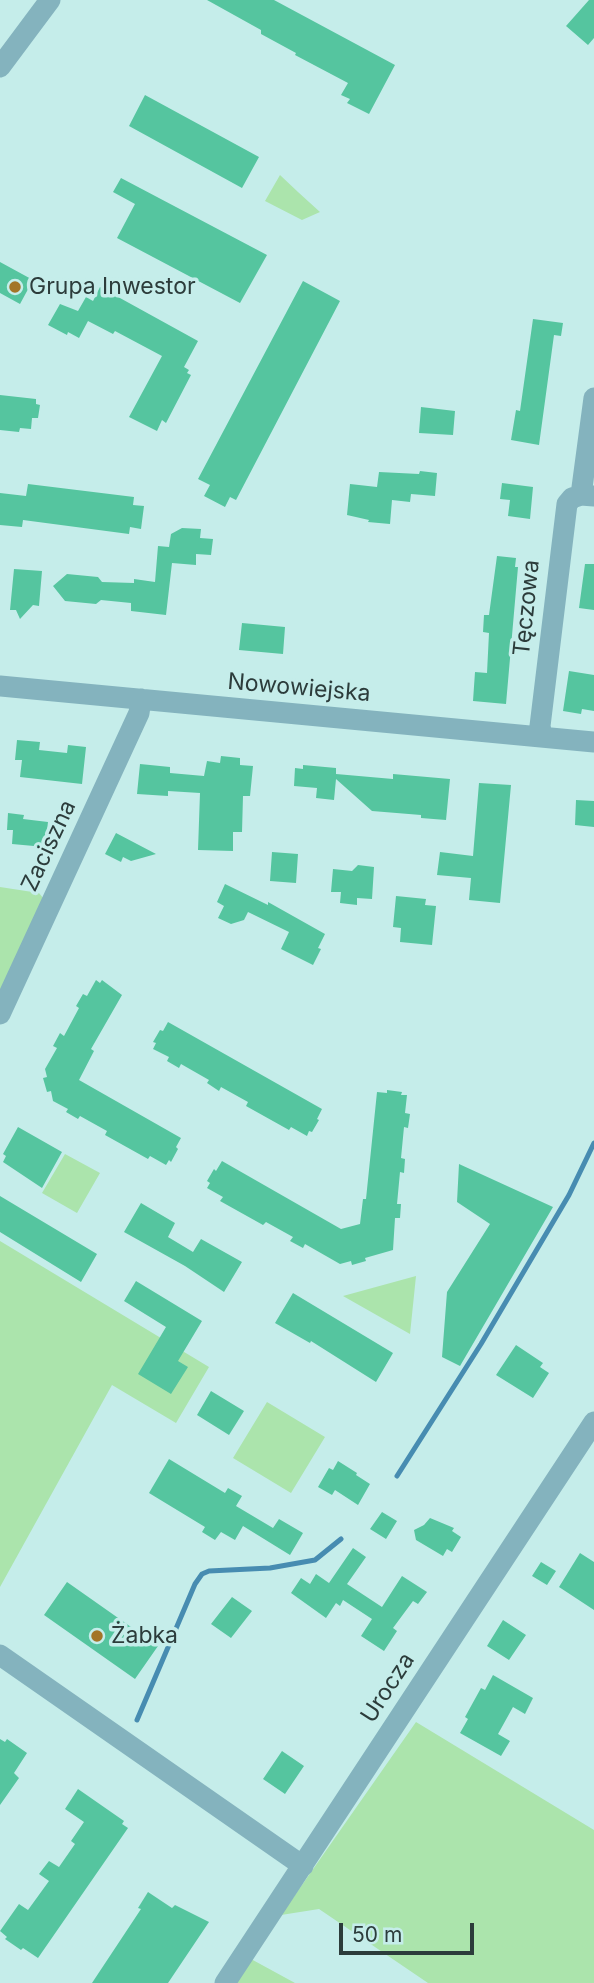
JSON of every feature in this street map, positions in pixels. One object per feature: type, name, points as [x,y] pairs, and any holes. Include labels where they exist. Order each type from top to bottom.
[{"type":"street","points":[[0,67],[50,0]]},
{"type":"street","points":[[588,496],[594,398]]},
{"type":"street","name":"Tęczowa","points":[[542,736],[540,726],[567,503],[572,498],[588,496]]},
{"type":"street","name":"Nowowiejska","points":[[0,686],[594,742]]},
{"type":"street","name":"Zaciszna","points":[[0,1013],[139,713],[141,699]]},
{"type":"street","name":"Urocza","points":[[225,1983],[594,1422]]},
{"type":"street","points":[[0,1655],[303,1866]]},
{"type":"green space","points":[[280,175],[320,212],[302,220],[265,201]]},
{"type":"green space","points":[[0,887],[39,893],[43,898],[0,991]]},
{"type":"green space","points":[[65,1154],[100,1173],[77,1213],[42,1193]]},
{"type":"green space","points":[[0,1241],[209,1367],[176,1423],[112,1385],[0,1587]]},
{"type":"green space","points":[[416,1276],[410,1334],[343,1296]]},
{"type":"green space","points":[[267,1402],[325,1437],[291,1493],[233,1458]]},
{"type":"green space","points":[[416,1722],[594,1830],[594,1983],[428,1983],[319,1909],[281,1915]]},
{"type":"green space","points":[[251,1959],[295,1983],[235,1983]]},
{"type":"building","points":[[207,0],[274,0],[395,65],[369,114],[347,103],[350,99],[341,95],[348,83],[295,55],[296,53],[261,34],[261,30]]},
{"type":"building","points":[[589,0],[594,0],[594,38],[588,45],[566,26]]},
{"type":"building","points":[[145,95],[259,157],[242,188],[129,126]]},
{"type":"building","points":[[121,178],[267,255],[240,303],[117,238],[135,204],[113,192]]},
{"type":"building","name":"Grupa Inwestor","points":[[0,262],[33,280],[20,304],[0,293]]},
{"type":"building","points":[[303,281],[340,301],[236,500],[230,497],[225,507],[204,496],[210,485],[198,479]]},
{"type":"building","points":[[100,287],[198,341],[184,367],[191,375],[166,423],[162,420],[157,431],[129,417],[162,356],[115,331],[113,334],[88,321],[79,338],[48,325],[60,304],[78,311],[86,297],[93,301]]},
{"type":"building","points":[[533,319],[563,323],[561,336],[554,335],[539,445],[511,440],[516,410],[520,411]]},
{"type":"building","points":[[0,395],[36,399],[36,404],[40,405],[38,418],[32,418],[31,429],[20,428],[19,432],[0,430]]},
{"type":"building","points":[[421,407],[455,411],[453,435],[419,433]]},
{"type":"building","points":[[420,471],[437,473],[435,496],[411,494],[410,502],[392,500],[390,524],[368,522],[369,520],[347,515],[350,484],[377,487],[379,472],[419,474]]},
{"type":"building","points":[[502,483],[533,487],[530,519],[508,516],[510,500],[500,499]]},
{"type":"building","points":[[28,484],[134,497],[133,505],[144,506],[141,529],[130,527],[129,534],[23,520],[22,527],[0,525],[0,493],[26,496]]},
{"type":"building","points":[[182,528],[201,529],[200,538],[213,539],[211,555],[196,554],[196,565],[172,563],[166,615],[131,611],[131,603],[65,601],[53,586],[67,574],[98,577],[102,582],[134,583],[134,579],[155,582],[158,546],[169,547],[171,534]]},
{"type":"building","points":[[497,556],[516,558],[515,567],[518,567],[506,704],[473,701],[475,672],[487,673],[489,633],[483,632],[484,615],[489,615]]},
{"type":"building","points":[[585,564],[594,564],[594,610],[579,608]]},
{"type":"building","points":[[14,569],[42,571],[39,606],[33,605],[20,619],[16,610],[10,610]]},
{"type":"building","points":[[242,623],[285,627],[283,654],[239,650]]},
{"type":"building","points":[[569,671],[594,675],[594,711],[582,709],[581,714],[563,711]]},
{"type":"building","points":[[17,740],[40,742],[39,750],[67,753],[68,745],[86,747],[82,784],[20,777],[22,760],[15,760]]},
{"type":"building","points":[[221,756],[240,758],[240,765],[253,766],[250,796],[243,796],[242,832],[233,832],[233,851],[198,850],[200,793],[168,791],[168,796],[137,794],[140,764],[170,767],[170,773],[204,776],[207,761],[220,763]]},
{"type":"building","points":[[303,765],[336,768],[336,774],[393,779],[393,774],[450,779],[446,820],[372,811],[336,779],[334,800],[316,798],[317,788],[294,786],[295,768],[303,769]]},
{"type":"building","points":[[479,783],[511,785],[500,903],[469,900],[471,878],[437,875],[440,852],[473,856]]},
{"type":"building","points":[[576,800],[594,801],[594,827],[575,825]]},
{"type":"building","points":[[8,813],[24,815],[23,819],[48,822],[45,847],[12,844],[13,830],[7,830]]},
{"type":"building","points":[[116,833],[156,854],[131,861],[123,857],[121,862],[105,854]]},
{"type":"building","points":[[272,852],[298,854],[296,883],[270,881]]},
{"type":"building","points":[[358,865],[374,867],[372,899],[357,898],[357,905],[340,903],[341,892],[331,892],[333,869],[352,871]]},
{"type":"building","points":[[225,884],[268,905],[268,902],[325,934],[313,965],[281,949],[289,932],[248,912],[244,920],[231,924],[218,918],[224,906],[217,902]]},
{"type":"building","points":[[396,896],[426,899],[425,905],[436,906],[432,945],[400,942],[401,928],[393,927]]},
{"type":"building","points":[[96,980],[100,983],[102,980],[122,995],[91,1049],[94,1051],[79,1080],[181,1138],[171,1162],[169,1160],[166,1165],[150,1156],[148,1159],[105,1135],[107,1131],[80,1116],[78,1119],[66,1112],[68,1109],[53,1101],[51,1091],[47,1092],[43,1078],[47,1077],[45,1069],[57,1048],[53,1046],[60,1033],[64,1036],[79,1008],[76,1006],[83,994],[87,996]]},
{"type":"building","points":[[168,1022],[322,1109],[312,1132],[309,1131],[307,1136],[291,1127],[289,1130],[246,1106],[248,1102],[221,1087],[219,1091],[207,1083],[209,1080],[181,1064],[179,1068],[167,1061],[169,1057],[153,1049],[156,1043],[153,1042]]},
{"type":"building","points":[[387,1090],[407,1095],[405,1113],[410,1114],[408,1128],[404,1127],[401,1158],[405,1159],[404,1173],[400,1172],[397,1204],[401,1204],[400,1218],[395,1218],[393,1250],[365,1258],[366,1261],[352,1265],[351,1261],[340,1264],[305,1244],[303,1248],[290,1241],[293,1237],[266,1222],[263,1225],[220,1201],[223,1197],[207,1188],[210,1183],[207,1181],[222,1161],[341,1229],[360,1224],[363,1199],[366,1199],[377,1092],[387,1093]]},
{"type":"building","points":[[18,1127],[62,1152],[42,1188],[3,1162],[6,1156],[3,1154]]},
{"type":"building","points":[[459,1164],[553,1207],[460,1366],[442,1357],[447,1292],[490,1224],[457,1202]]},
{"type":"building","points":[[0,1196],[97,1254],[81,1282],[0,1232]]},
{"type":"building","points":[[141,1203],[175,1223],[168,1237],[193,1252],[201,1239],[242,1262],[224,1292],[185,1266],[124,1232]]},
{"type":"building","points":[[136,1281],[202,1321],[178,1361],[188,1367],[171,1394],[138,1374],[166,1327],[124,1301]]},
{"type":"building","points":[[293,1293],[393,1353],[376,1382],[311,1341],[310,1343],[275,1323]]},
{"type":"building","points":[[516,1345],[543,1363],[540,1367],[549,1373],[533,1398],[496,1375]]},
{"type":"building","points":[[211,1391],[244,1411],[229,1435],[197,1415]]},
{"type":"building","points":[[169,1459],[225,1493],[228,1488],[242,1496],[236,1506],[273,1528],[279,1519],[303,1533],[290,1555],[243,1526],[235,1540],[221,1532],[215,1540],[202,1532],[205,1527],[149,1493]]},
{"type":"building","points":[[338,1461],[370,1484],[358,1505],[335,1490],[332,1495],[318,1487],[329,1468],[333,1470]]},
{"type":"building","points":[[382,1512],[397,1521],[386,1539],[370,1529]]},
{"type":"building","points":[[430,1518],[454,1528],[452,1531],[461,1537],[452,1552],[447,1549],[443,1556],[416,1540],[414,1530]]},
{"type":"building","points":[[353,1548],[366,1557],[347,1584],[382,1607],[402,1576],[427,1592],[418,1604],[413,1601],[393,1628],[397,1631],[384,1651],[361,1636],[372,1619],[343,1600],[340,1606],[336,1603],[326,1618],[291,1593],[301,1578],[310,1584],[316,1574],[329,1583]]},
{"type":"building","points":[[580,1553],[594,1562],[594,1610],[559,1587]]},
{"type":"building","points":[[541,1562],[556,1571],[547,1585],[532,1576]]},
{"type":"building","points":[[67,1582],[158,1646],[135,1679],[44,1615]]},
{"type":"building","points":[[232,1597],[252,1611],[231,1638],[211,1624]]},
{"type":"building","points":[[503,1620],[526,1635],[509,1660],[487,1646]]},
{"type":"building","points":[[493,1675],[533,1698],[525,1714],[513,1707],[498,1734],[510,1741],[501,1756],[460,1733],[468,1719],[465,1717],[481,1688],[485,1690]]},
{"type":"building","points":[[0,1739],[5,1742],[7,1739],[27,1753],[14,1773],[19,1778],[0,1805]]},
{"type":"building","points":[[282,1751],[304,1766],[285,1794],[263,1779]]},
{"type":"building","points":[[78,1789],[124,1821],[122,1824],[128,1828],[38,1958],[5,1939],[7,1937],[0,1931],[19,1904],[28,1910],[49,1881],[39,1874],[49,1861],[59,1867],[75,1844],[71,1841],[84,1822],[65,1809]]},
{"type":"building","points":[[148,1892],[172,1908],[175,1905],[209,1922],[168,1983],[92,1983],[141,1909],[138,1908]]},
{"type":"waterway","points":[[397,1476],[481,1344],[569,1195],[594,1143]]},
{"type":"waterway","points":[[137,1720],[195,1584],[202,1574],[209,1571],[270,1568],[315,1560],[341,1539]]},
{"type":"place","name":"Grupa Inwestor","points":[[15,287]]},
{"type":"place","name":"Żabka","points":[[97,1636]]}]
